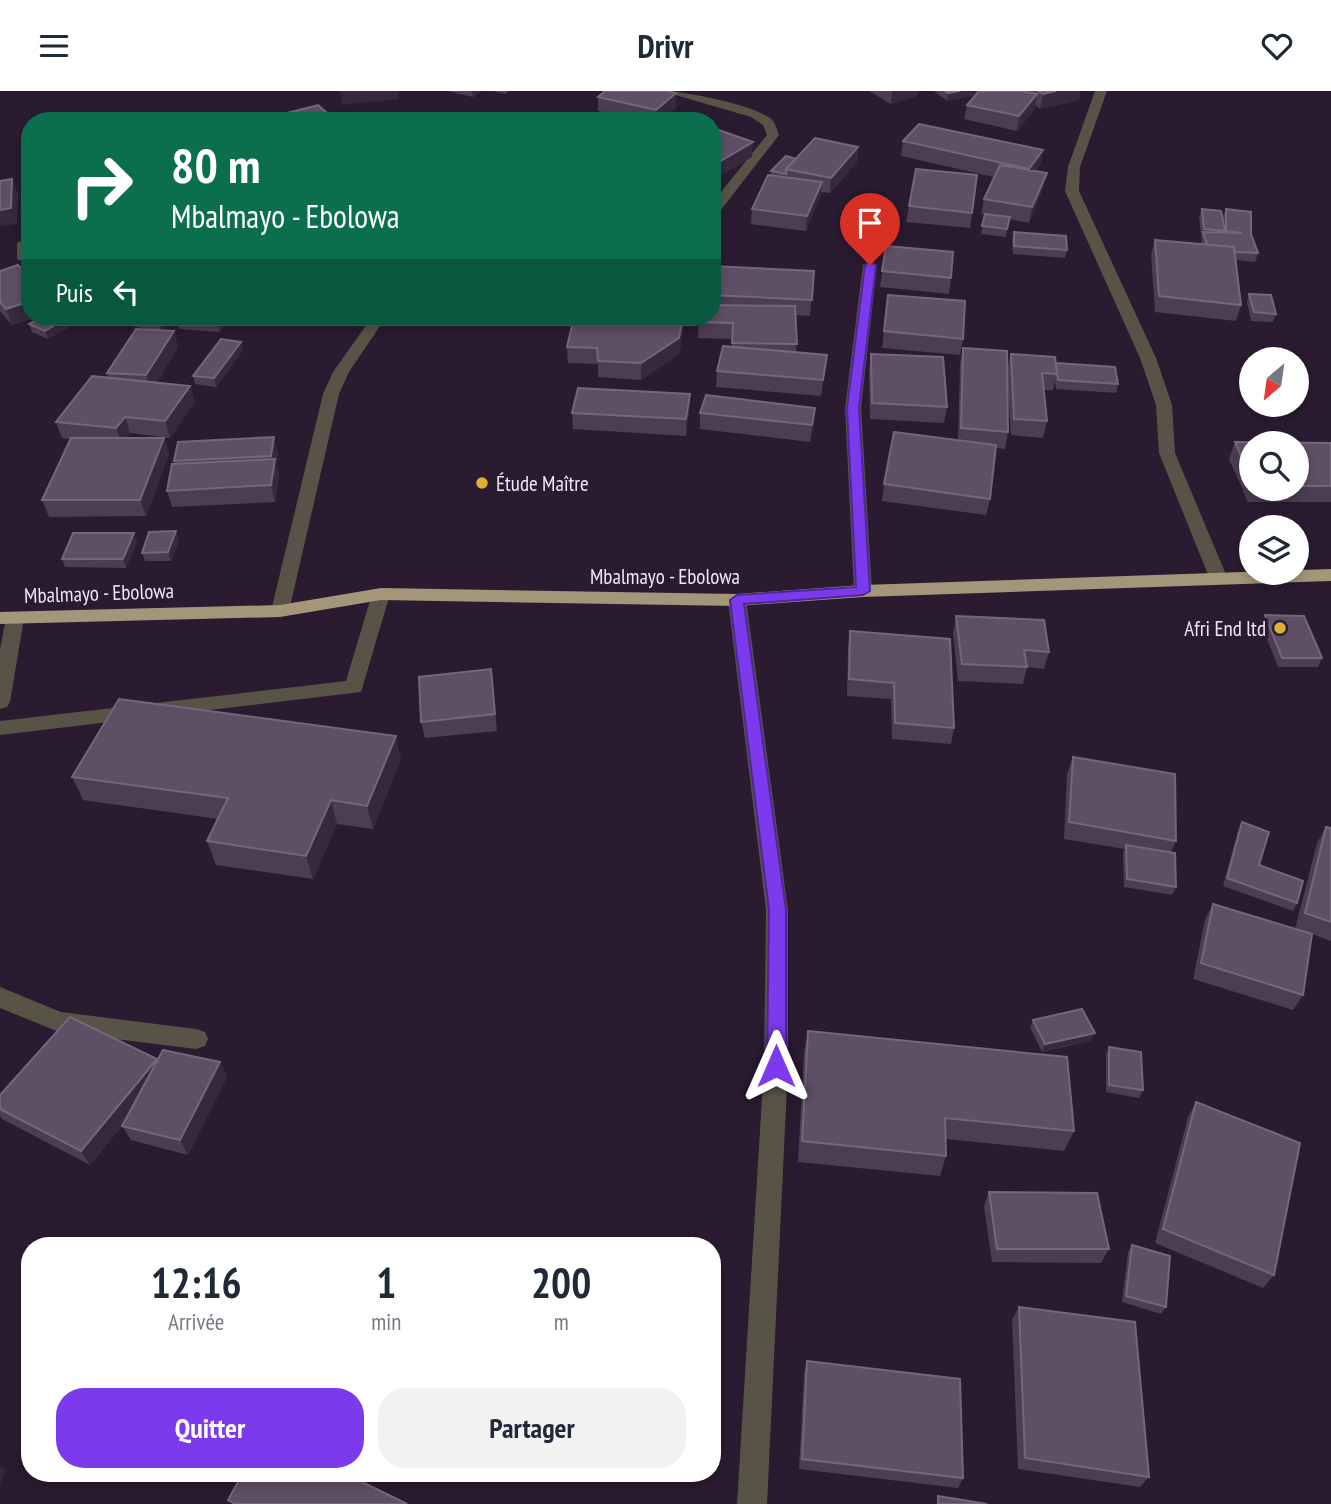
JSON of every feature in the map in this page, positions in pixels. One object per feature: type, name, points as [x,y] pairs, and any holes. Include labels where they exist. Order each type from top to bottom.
[{"type":"highway","name":"Mbalmayo - Ebolowa","points":[[7,618],[280,611],[382,594],[737,600],[863,591],[1331,575]]},
{"type":"street","points":[[668,91],[755,114],[768,123],[773,135],[721,201]]},
{"type":"street","points":[[1101,91],[1074,167],[1072,191],[1148,358],[1164,405],[1167,453],[1218,577]]},
{"type":"street","points":[[863,591],[853,408],[870,265]]},
{"type":"street","points":[[280,611],[331,394],[341,372],[373,326]]},
{"type":"street","points":[[0,728],[354,687],[382,594]]},
{"type":"street","points":[[737,600],[778,910],[776,1066],[752,1504]]},
{"type":"street","points":[[0,702],[7,618]]},
{"type":"street","points":[[0,997],[59,1022],[196,1039]]},
{"type":"building","points":[[605,91],[676,93],[656,110],[598,97]]},
{"type":"building","points":[[979,91],[1021,91],[1037,94],[1019,116],[967,105]]},
{"type":"building","points":[[318,105],[326,112],[290,112]]},
{"type":"building","points":[[919,124],[1043,150],[1029,169],[903,141]]},
{"type":"building","points":[[721,131],[753,142],[721,161]]},
{"type":"building","points":[[815,138],[858,147],[831,178],[786,169]]},
{"type":"building","points":[[786,156],[796,159],[786,169],[786,174],[771,171]]},
{"type":"building","points":[[1000,165],[1047,173],[1032,207],[984,199]]},
{"type":"building","points":[[916,169],[977,175],[972,213],[909,206]]},
{"type":"building","points":[[768,175],[822,182],[807,216],[752,209]]},
{"type":"building","points":[[12,179],[11,208],[0,210],[0,181]]},
{"type":"building","points":[[1202,209],[1221,211],[1225,231],[1204,229]]},
{"type":"building","points":[[1226,209],[1251,212],[1251,234],[1258,253],[1235,252],[1234,247],[1207,245],[1203,232],[1242,233],[1226,231]]},
{"type":"building","points":[[985,214],[1010,217],[1007,229],[982,226]]},
{"type":"building","points":[[1014,232],[1066,236],[1067,250],[1014,246]]},
{"type":"building","points":[[1155,240],[1234,247],[1241,305],[1159,296]]},
{"type":"building","points":[[886,246],[953,252],[951,278],[882,271]]},
{"type":"building","points":[[18,265],[21,268],[21,304],[6,309],[0,302],[0,271]]},
{"type":"building","points":[[721,266],[814,271],[812,300],[721,295]]},
{"type":"building","points":[[1249,294],[1271,295],[1276,314],[1254,312]]},
{"type":"building","points":[[888,295],[965,301],[963,339],[884,331]]},
{"type":"building","points":[[721,305],[795,306],[797,344],[732,343],[733,323],[721,323]]},
{"type":"building","points":[[34,326],[53,326],[45,331]]},
{"type":"building","points":[[572,326],[681,326],[679,338],[641,363],[598,361],[597,348],[567,347]]},
{"type":"building","points":[[136,329],[174,331],[146,375],[107,373]]},
{"type":"building","points":[[221,339],[241,342],[214,378],[193,376]]},
{"type":"building","points":[[723,346],[827,355],[823,380],[717,371]]},
{"type":"building","points":[[963,348],[1007,351],[1008,432],[961,428]]},
{"type":"building","points":[[871,354],[943,357],[947,407],[872,403]]},
{"type":"building","points":[[1011,354],[1055,357],[1057,374],[1042,373],[1047,421],[1014,419]]},
{"type":"building","points":[[1056,363],[1115,367],[1118,384],[1058,380]]},
{"type":"building","points":[[92,376],[190,386],[165,421],[125,417],[116,428],[56,422]]},
{"type":"building","points":[[578,388],[690,394],[686,419],[572,413]]},
{"type":"building","points":[[706,395],[815,408],[812,425],[700,413]]},
{"type":"building","points":[[894,432],[996,445],[990,499],[884,484]]},
{"type":"building","points":[[274,437],[271,456],[174,461],[178,442]]},
{"type":"building","points":[[71,438],[164,438],[140,500],[42,500]]},
{"type":"building","points":[[1309,443],[1331,443],[1331,486],[1309,486]]},
{"type":"building","points":[[275,459],[271,485],[167,491],[172,464]]},
{"type":"building","points":[[176,531],[168,552],[142,553],[149,532]]},
{"type":"building","points":[[73,533],[134,533],[123,559],[62,559]]},
{"type":"building","points":[[1265,615],[1304,616],[1322,658],[1282,658]]},
{"type":"building","points":[[956,616],[1044,620],[1049,652],[1024,650],[1027,667],[962,664]]},
{"type":"building","points":[[850,631],[950,639],[954,728],[895,723],[894,683],[849,679]]},
{"type":"building","points":[[491,669],[495,714],[421,722],[419,677]]},
{"type":"building","points":[[119,699],[396,736],[367,806],[331,800],[306,856],[207,841],[228,798],[72,777]]},
{"type":"building","points":[[1073,757],[1175,774],[1176,841],[1069,822]]},
{"type":"building","points":[[1242,822],[1269,832],[1259,865],[1303,881],[1297,903],[1227,878]]},
{"type":"building","points":[[1326,827],[1331,828],[1331,922],[1305,913]]},
{"type":"building","points":[[1126,845],[1175,853],[1176,887],[1127,879]]},
{"type":"building","points":[[1213,904],[1312,934],[1303,995],[1201,963]]},
{"type":"building","points":[[1082,1009],[1095,1033],[1045,1044],[1033,1020]]},
{"type":"building","points":[[70,1017],[157,1059],[81,1151],[0,1109],[0,1095]]},
{"type":"building","points":[[808,1031],[1067,1057],[1074,1131],[945,1118],[946,1156],[802,1141]]},
{"type":"building","points":[[1109,1047],[1141,1052],[1143,1090],[1109,1085]]},
{"type":"building","points":[[163,1050],[220,1062],[180,1140],[122,1126]]},
{"type":"building","points":[[1196,1102],[1300,1143],[1274,1275],[1163,1229]]},
{"type":"building","points":[[989,1192],[1097,1193],[1109,1249],[997,1249]]},
{"type":"building","points":[[1132,1245],[1170,1256],[1166,1307],[1126,1296]]},
{"type":"building","points":[[1019,1307],[1135,1322],[1149,1477],[1025,1458]]},
{"type":"building","points":[[807,1361],[960,1379],[963,1478],[802,1459]]},
{"type":"building","points":[[238,1482],[362,1482],[407,1504],[235,1504],[228,1500]]},
{"type":"building","points":[[938,1496],[987,1504],[938,1504]]},
{"type":"place","name":"Étude Maître","points":[[482,483]]},
{"type":"place","name":"Afri End ltd","points":[[1280,628]]},
{"type":"route","points":[[776,1066],[778,910],[737,600],[863,591],[853,408],[870,265]]}]
